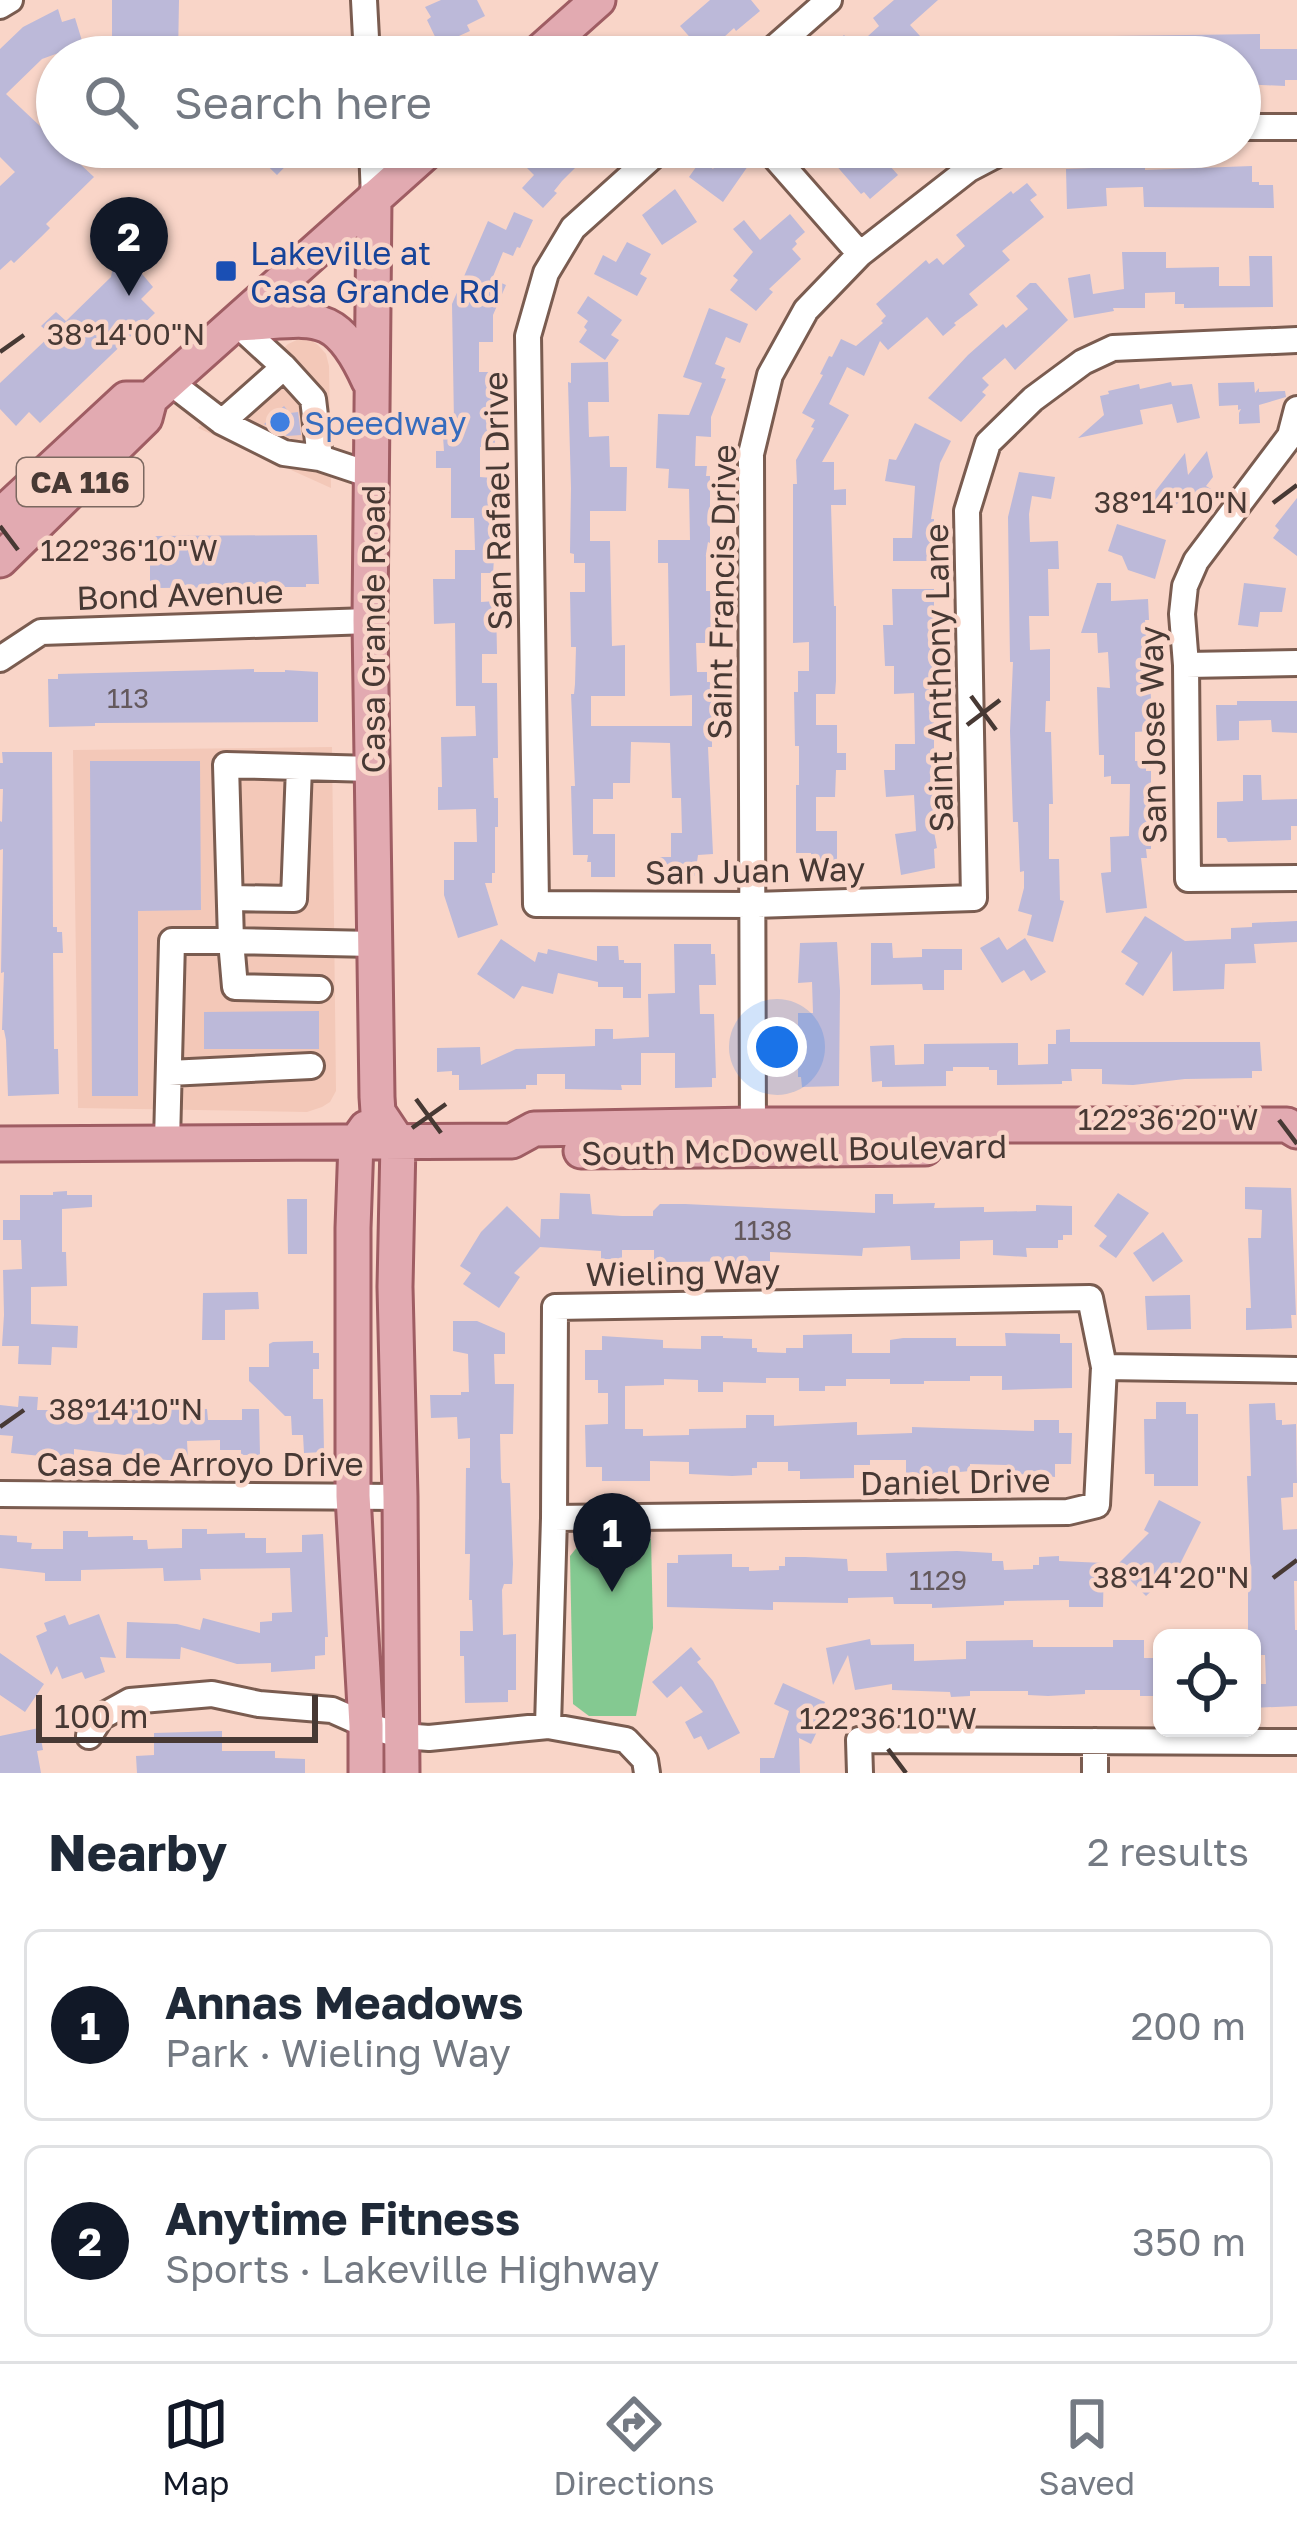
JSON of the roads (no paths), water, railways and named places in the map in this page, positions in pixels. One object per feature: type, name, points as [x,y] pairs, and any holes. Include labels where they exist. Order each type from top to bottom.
[{"type":"main road","points":[[558,36],[598,0]]},
{"type":"main road","name":"CA 116","points":[[0,560],[145,418],[160,390],[408,168]]},
{"type":"main road","name":"Casa Grande Road","points":[[374,198],[370,621],[378,1112]]},
{"type":"main road","points":[[237,324],[326,323],[356,353],[372,388]]},
{"type":"main road","name":"CA 116","points":[[0,516],[126,399],[160,390]]},
{"type":"main road","points":[[366,1773],[353,1496],[356,1142],[378,1112],[398,1142],[395,1287],[402,1773]]},
{"type":"main road","name":"South McDowell Boulevard","points":[[0,1144],[512,1141],[523,1152],[753,1137],[1287,1125],[1297,1131]]},
{"type":"main road","name":"South McDowell Boulevard","points":[[753,1137],[1285,1145],[1297,1141]]},
{"type":"street","points":[[0,6],[10,0]]},
{"type":"street","points":[[364,0],[366,36]]},
{"type":"street","points":[[788,36],[829,0]]},
{"type":"street","points":[[1261,127],[1297,127]]},
{"type":"street","name":"Casa Grande Road","points":[[373,168],[374,198]]},
{"type":"street","name":"San Rafael Drive","points":[[536,904],[528,336],[546,273],[572,228],[639,168]]},
{"type":"street","points":[[784,168],[860,254]]},
{"type":"street","name":"Saint Francis Drive","points":[[753,1137],[751,454],[770,375],[806,310],[860,254],[971,168]]},
{"type":"street","points":[[237,324],[313,399],[320,458]]},
{"type":"street","name":"Saint Anthony Lane","points":[[974,898],[968,511],[988,443],[1033,399],[1083,362],[1113,348],[1297,340]]},
{"type":"street","points":[[222,422],[284,368]]},
{"type":"street","points":[[160,390],[284,453],[320,458],[371,476]]},
{"type":"street","name":"San Jose Way","points":[[1297,409],[1290,436],[1196,561],[1185,586],[1182,614],[1188,879],[1297,878]]},
{"type":"street","name":"Bond Avenue","points":[[0,659],[41,632],[370,621]]},
{"type":"street","points":[[1186,664],[1297,663]]},
{"type":"street","points":[[319,989],[235,987],[226,765],[372,769]]},
{"type":"street","points":[[230,898],[293,899],[299,767]]},
{"type":"street","name":"San Juan Way","points":[[536,904],[751,905],[974,898]]},
{"type":"street","points":[[167,1142],[172,940],[374,944]]},
{"type":"street","points":[[169,1073],[311,1066]]},
{"type":"street","name":"Wieling Way","points":[[548,1726],[554,1306],[1090,1298],[1104,1366]]},
{"type":"street","points":[[1104,1366],[1297,1370]]},
{"type":"street","name":"Daniel Drive","points":[[554,1519],[1068,1512],[1097,1505],[1104,1366]]},
{"type":"street","name":"Casa de Arroyo Drive","points":[[0,1494],[400,1497]]},
{"type":"street","points":[[88,1736],[101,1717],[130,1701],[212,1694],[259,1704],[332,1709],[402,1736],[429,1738],[548,1726],[626,1740],[645,1760],[647,1773]]},
{"type":"street","points":[[860,1773],[859,1740],[1297,1742]]},
{"type":"street","points":[[1095,1741],[1095,1773]]},
{"type":"place","name":"Lakeville at Casa Grande Rd","points":[[226,271]]},
{"type":"place","name":"Anytime Fitness","points":[[129,296]]},
{"type":"place","name":"Speedway","points":[[280,422]]},
{"type":"place","name":"Annas Meadows","points":[[612,1592]]}]
